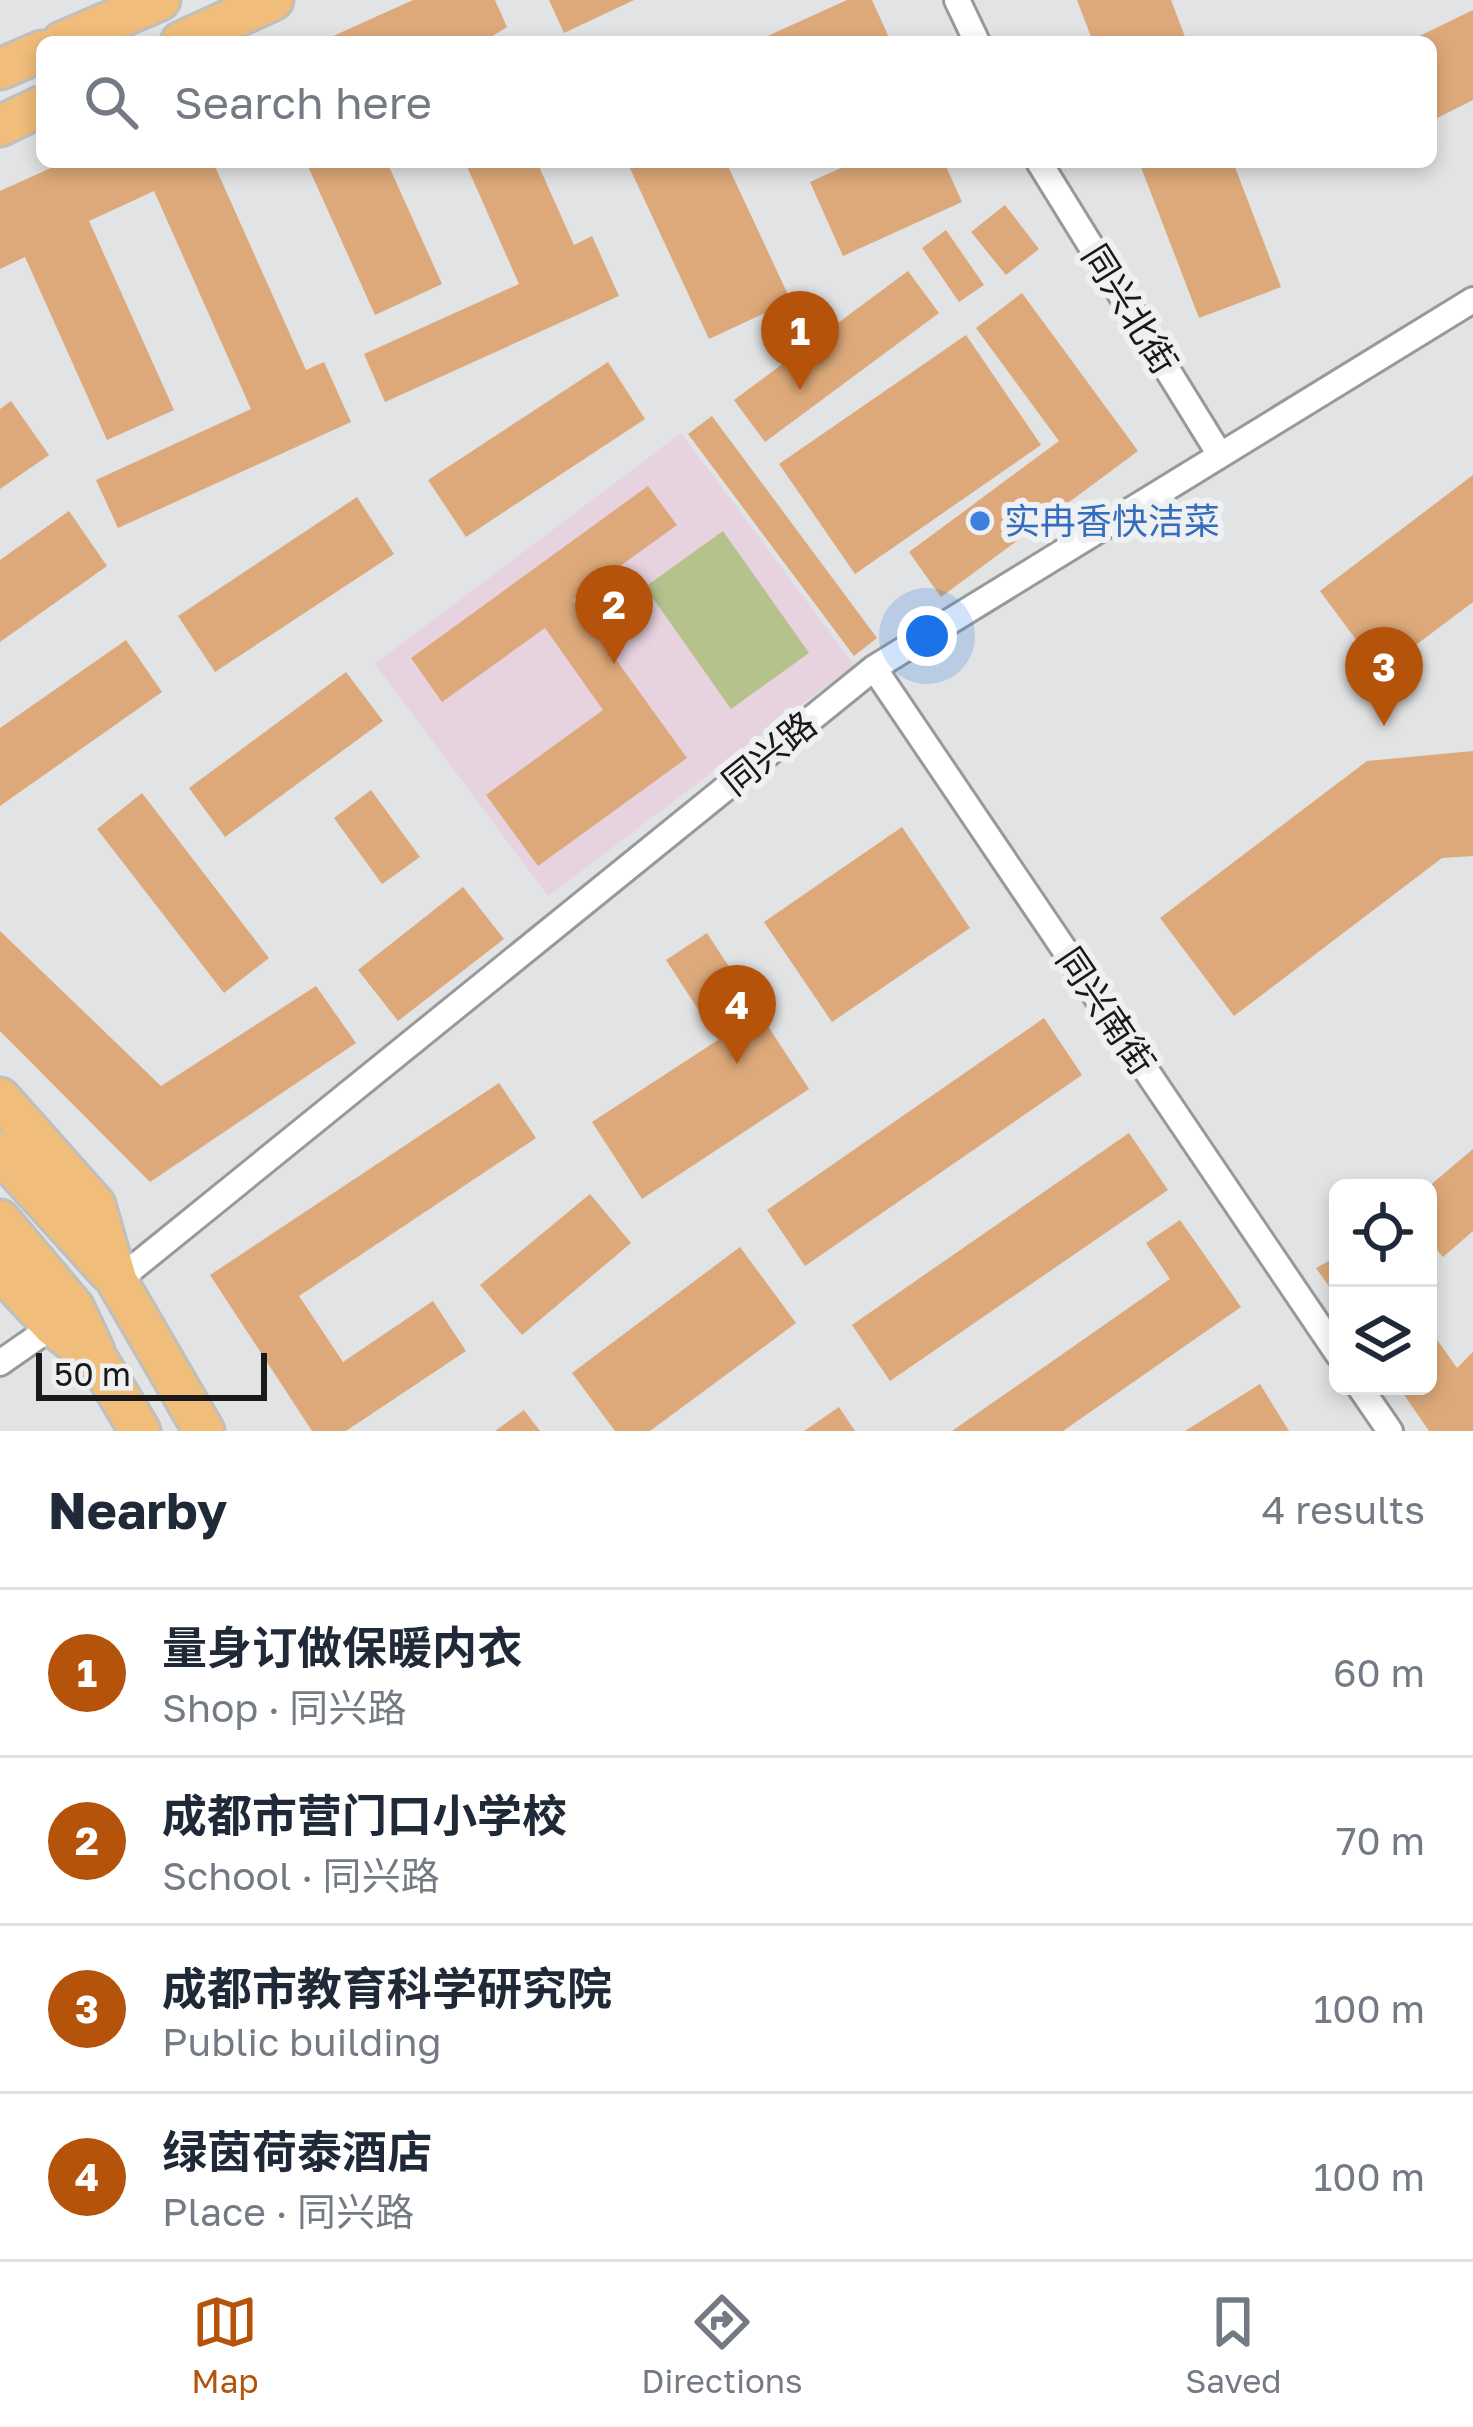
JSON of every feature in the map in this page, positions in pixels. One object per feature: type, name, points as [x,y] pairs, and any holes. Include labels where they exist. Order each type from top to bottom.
[{"type":"main road","points":[[76,36],[160,0]]},
{"type":"main road","points":[[195,36],[273,0]]},
{"type":"main road","points":[[0,69],[36,54]]},
{"type":"main road","points":[[0,126],[36,109]]},
{"type":"main road","points":[[0,1098],[95,1204],[116,1281]]},
{"type":"main road","points":[[7,1160],[116,1281],[204,1431]]},
{"type":"main road","points":[[0,1220],[74,1308],[140,1431]]},
{"type":"main road","points":[[0,1269],[53,1326],[99,1362]]},
{"type":"street","points":[[957,0],[974,36]]},
{"type":"street","name":"同兴北街","points":[[1044,168],[1220,455]]},
{"type":"street","name":"同兴路","points":[[116,1281],[874,668],[1473,300]]},
{"type":"street","name":"同兴南街","points":[[874,668],[1329,1341]]},
{"type":"street","points":[[0,1363],[53,1326]]},
{"type":"street","points":[[1365,1395],[1390,1431]]},
{"type":"shaded area","points":[[681,433],[854,665],[548,896],[375,664]]},
{"type":"green space","points":[[723,531],[809,653],[731,709],[645,587]]},
{"type":"building","points":[[413,0],[495,0],[507,27],[493,36],[333,36]]},
{"type":"building","points":[[549,0],[634,0],[564,33]]},
{"type":"building","points":[[847,0],[872,0],[888,36],[767,36]]},
{"type":"building","points":[[1077,0],[1171,0],[1185,36],[1091,36]]},
{"type":"building","points":[[1473,10],[1473,100],[1437,118],[1437,36],[1419,36]]},
{"type":"building","points":[[51,168],[216,168],[306,370],[324,362],[351,422],[118,528],[96,480],[251,409],[154,191],[89,221],[174,410],[107,440],[25,257],[0,269],[0,191]]},
{"type":"building","points":[[309,168],[390,168],[442,284],[375,315]]},
{"type":"building","points":[[468,168],[540,168],[574,245],[592,236],[619,296],[385,402],[364,354],[519,284]]},
{"type":"building","points":[[630,168],[729,168],[791,301],[709,339]]},
{"type":"building","points":[[841,168],[947,168],[962,202],[843,256],[810,182]]},
{"type":"building","points":[[1141,168],[1235,168],[1281,287],[1199,318]]},
{"type":"building","points":[[1005,205],[1039,249],[1006,275],[971,232]]},
{"type":"building","points":[[946,230],[984,285],[959,302],[922,248]]},
{"type":"building","points":[[908,271],[939,313],[765,442],[734,400]]},
{"type":"building","points":[[1022,293],[1138,451],[941,597],[909,552],[1059,441],[976,328]]},
{"type":"building","points":[[966,335],[1041,445],[855,574],[779,464]]},
{"type":"building","points":[[608,362],[645,419],[466,537],[428,480]]},
{"type":"building","points":[[11,401],[49,455],[0,489],[0,409]]},
{"type":"building","points":[[712,416],[877,638],[854,656],[688,434]]},
{"type":"building","points":[[1473,475],[1473,602],[1380,672],[1320,591]]},
{"type":"building","points":[[648,486],[677,525],[573,600],[687,758],[538,866],[486,795],[603,710],[545,628],[442,702],[411,658]]},
{"type":"building","points":[[357,497],[394,554],[215,672],[178,616]]},
{"type":"building","points":[[69,511],[107,566],[0,642],[0,560]]},
{"type":"building","points":[[126,640],[162,692],[0,806],[0,728]]},
{"type":"building","points":[[346,672],[383,721],[225,837],[189,788]]},
{"type":"building","points":[[1473,751],[1473,856],[1442,858],[1234,1016],[1160,918],[1367,761]]},
{"type":"building","points":[[371,790],[420,857],[382,884],[334,818]]},
{"type":"building","points":[[142,793],[269,958],[224,993],[97,829]]},
{"type":"building","points":[[902,827],[970,928],[832,1022],[764,922]]},
{"type":"building","points":[[463,887],[504,939],[398,1021],[358,970]]},
{"type":"building","points":[[0,931],[161,1086],[316,986],[356,1043],[150,1182],[0,1031]]},
{"type":"building","points":[[707,933],[809,1089],[642,1199],[592,1122],[718,1040],[666,960]]},
{"type":"building","points":[[1044,1018],[1082,1075],[805,1266],[767,1210]]},
{"type":"building","points":[[499,1083],[536,1138],[299,1296],[343,1362],[433,1301],[466,1351],[346,1431],[312,1431],[210,1275]]},
{"type":"building","points":[[1129,1133],[1168,1190],[890,1381],[852,1325]]},
{"type":"building","points":[[1473,1149],[1473,1231],[1443,1257],[1437,1250],[1437,1179]]},
{"type":"building","points":[[590,1194],[631,1243],[522,1335],[480,1285]]},
{"type":"building","points":[[1180,1220],[1241,1307],[1063,1431],[952,1431],[1170,1279],[1146,1243]]},
{"type":"building","points":[[740,1247],[796,1323],[650,1431],[615,1431],[572,1373]]},
{"type":"building","points":[[1329,1261],[1329,1286],[1316,1268]]},
{"type":"building","points":[[1437,1340],[1457,1368],[1473,1352],[1473,1431],[1429,1431],[1404,1395],[1437,1395]]},
{"type":"building","points":[[1260,1384],[1289,1431],[1185,1431]]},
{"type":"building","points":[[839,1407],[855,1431],[804,1431]]},
{"type":"building","points":[[524,1410],[540,1431],[495,1431]]},
{"type":"place","name":"量身订做保暖内衣","points":[[800,390]]},
{"type":"place","name":"实冉香快洁菜","points":[[980,521]]},
{"type":"place","name":"成都市营门口小学校","points":[[614,664]]},
{"type":"place","name":"成都市教育科学研究院","points":[[1384,726]]},
{"type":"place","name":"绿茵荷泰酒店","points":[[737,1064]]}]
